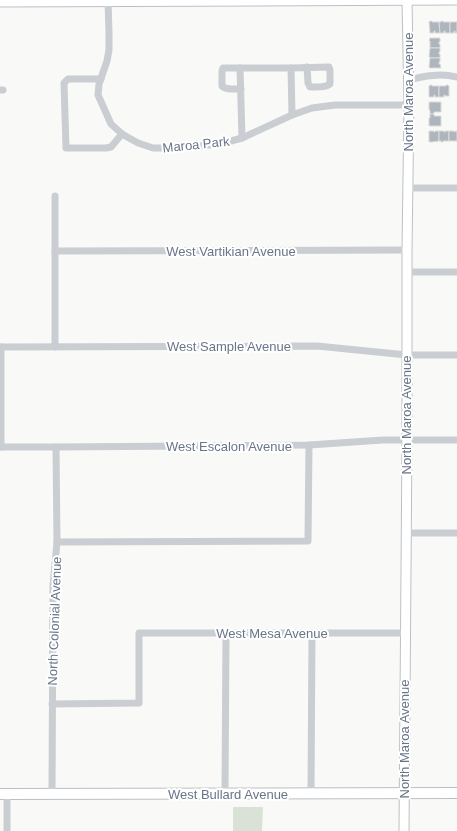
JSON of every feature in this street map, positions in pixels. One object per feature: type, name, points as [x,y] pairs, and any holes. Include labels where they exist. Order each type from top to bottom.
[{"type":"main road","name":"North Maroa Avenue","points":[[404,831],[409,106],[407,0]]},
{"type":"main road","points":[[0,2],[457,0]]},
{"type":"main road","name":"West Bullard Avenue","points":[[4,794],[457,793]]},
{"type":"street","name":"Maroa Park","points":[[108,1],[109,50],[107,62],[99,84],[98,95],[111,124],[122,134],[138,144],[153,148],[178,148],[220,144],[242,138],[292,115],[312,108],[335,105],[409,106]]},
{"type":"street","points":[[241,89],[224,88],[222,86],[222,71],[224,68],[307,67]]},
{"type":"street","points":[[240,68],[242,138]]},
{"type":"street","points":[[291,68],[292,115]]},
{"type":"street","points":[[408,80],[439,74],[457,76]]},
{"type":"street","points":[[101,79],[68,79],[64,83],[66,148],[111,147],[122,134]]},
{"type":"street","points":[[408,188],[457,188]]},
{"type":"street","points":[[55,196],[55,347]]},
{"type":"street","name":"West Vartikian Avenue","points":[[55,251],[407,250]]},
{"type":"street","points":[[407,272],[457,272]]},
{"type":"street","name":"West Sample Avenue","points":[[1,347],[316,346],[407,355],[457,355]]},
{"type":"street","points":[[0,447],[1,347]]},
{"type":"street","name":"West Escalon Avenue","points":[[0,447],[56,448],[309,445],[383,440],[457,440]]},
{"type":"street","points":[[57,542],[308,541],[309,445]]},
{"type":"street","name":"North Colonial Avenue","points":[[52,794],[53,586],[57,542],[56,448]]},
{"type":"street","points":[[406,533],[457,533]]},
{"type":"street","name":"West Mesa Avenue","points":[[52,704],[139,703],[139,633],[405,633]]},
{"type":"street","points":[[225,794],[226,633]]},
{"type":"street","points":[[311,793],[312,634]]},
{"type":"street","points":[[4,794],[7,831]]},
{"type":"shaded area","points":[[233,807],[263,807],[262,831],[233,831]]},
{"type":"building","points":[[430,21],[439,22],[440,33],[435,33],[434,31],[434,33],[430,33]]},
{"type":"building","points":[[439,22],[450,22],[450,33],[445,33],[444,31],[444,33],[440,33]]},
{"type":"building","points":[[450,22],[457,22],[457,33],[454,31],[454,33],[450,33]]},
{"type":"building","points":[[430,38],[440,38],[440,48],[430,48]]},
{"type":"building","points":[[430,48],[440,48],[440,58],[429,57]]},
{"type":"building","points":[[430,58],[440,58],[439,64],[441,68],[430,68]]},
{"type":"building","points":[[430,85],[439,86],[439,97],[435,97],[434,95],[434,97],[429,97]]},
{"type":"building","points":[[439,86],[449,86],[449,96],[444,95],[444,97],[439,97]]},
{"type":"building","points":[[429,102],[441,102],[441,112],[434,112],[434,114],[430,114]]},
{"type":"building","points":[[430,114],[434,114],[434,116],[441,116],[441,126],[429,126]]},
{"type":"building","points":[[429,131],[439,131],[439,141],[429,142]]},
{"type":"building","points":[[439,131],[449,131],[449,141],[439,141]]},
{"type":"building","points":[[449,131],[457,131],[457,141],[449,141]]}]
